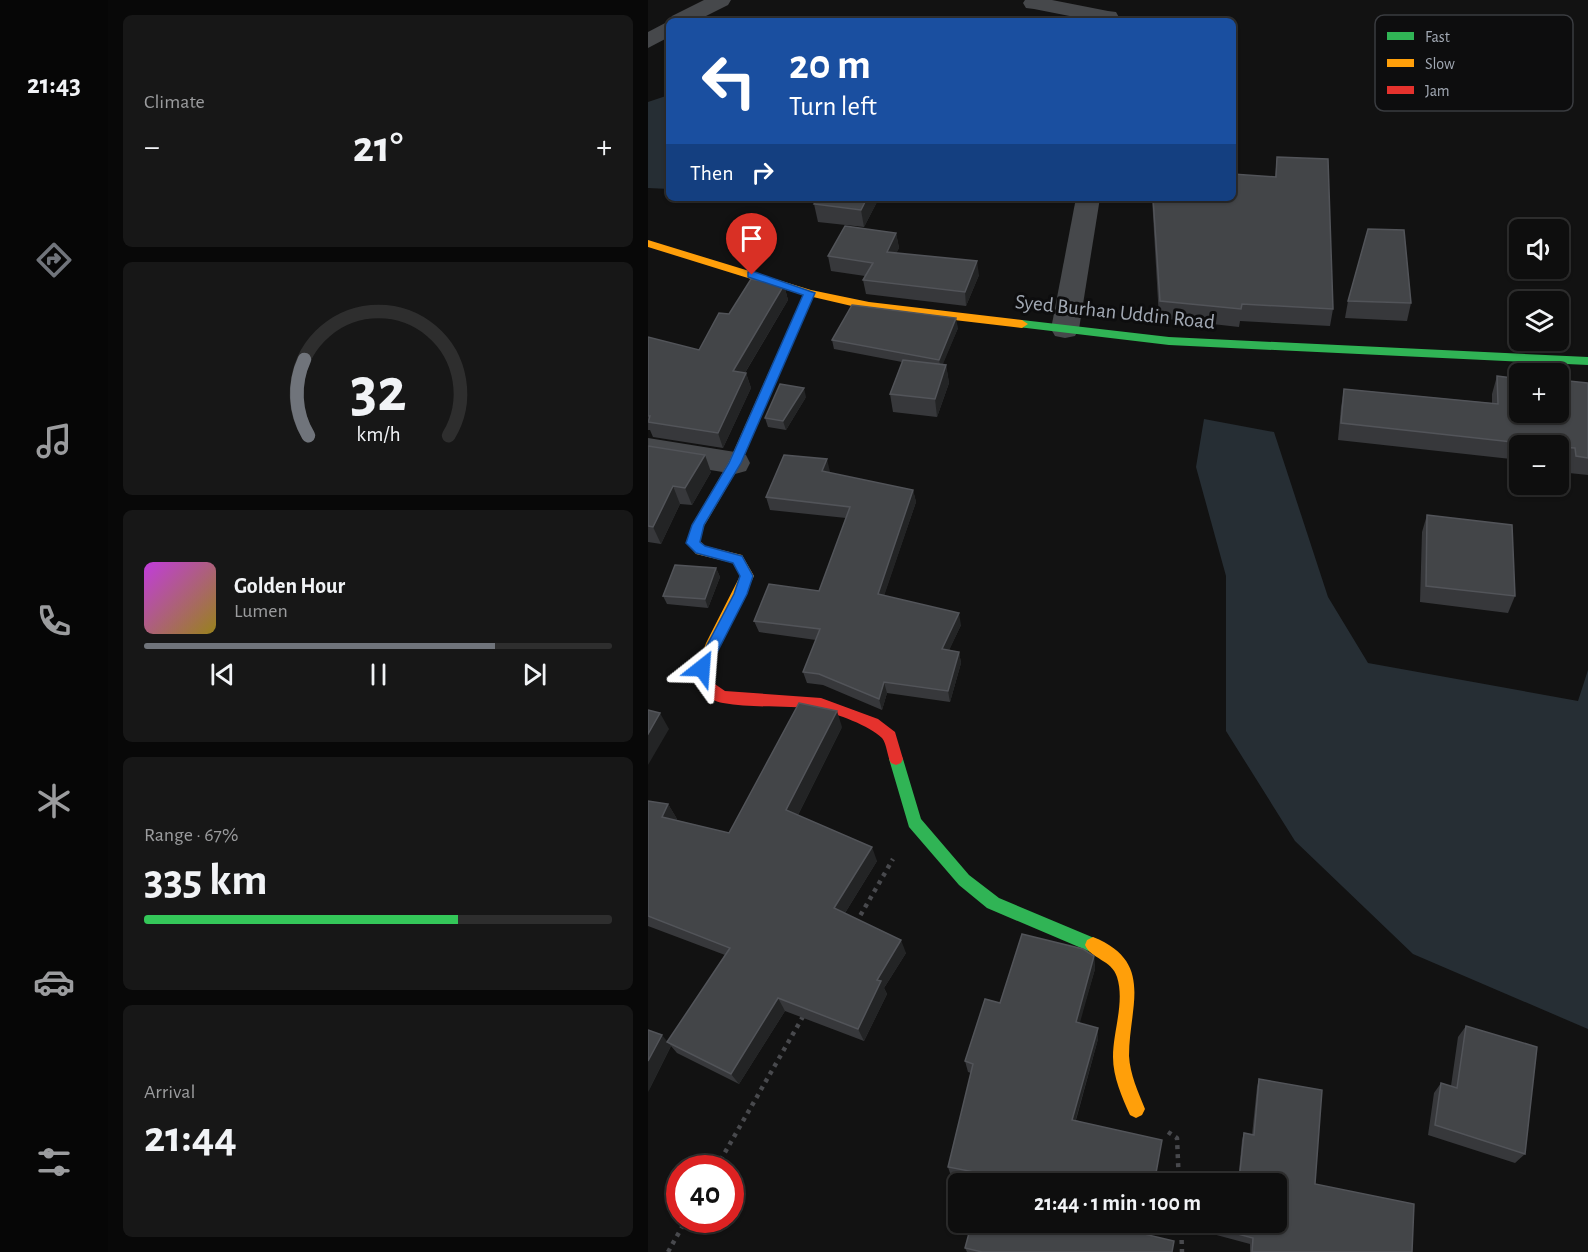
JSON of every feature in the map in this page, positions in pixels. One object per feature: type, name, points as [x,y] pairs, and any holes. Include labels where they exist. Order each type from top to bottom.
[{"type":"street","points":[[686,18],[720,0]]},
{"type":"street","points":[[1034,3],[1108,16],[1109,18]]},
{"type":"street","points":[[648,41],[666,30]]},
{"type":"street","points":[[1065,329],[1088,201]]},
{"type":"street","name":"Syed Burhan Uddin Road","points":[[648,243],[809,293],[869,306],[1169,341],[1588,361]]},
{"type":"street","points":[[809,293],[735,463],[698,525],[693,543],[700,550],[737,559],[747,576],[702,668],[702,683],[722,697],[821,704],[873,723],[890,736],[914,822],[964,880],[993,903],[1100,948],[1120,962],[1128,977],[1121,1057],[1127,1088],[1136,1109]]},
{"type":"street","points":[[648,449],[735,463]]},
{"type":"path","points":[[850,934],[914,822]]},
{"type":"path","points":[[723,1155],[809,1006]]},
{"type":"path","points":[[1136,1109],[1177,1138],[1179,1173]]},
{"type":"path","points":[[668,1252],[679,1233]]},
{"type":"path","points":[[1181,1233],[1182,1252]]},
{"type":"shaded area","points":[[666,96],[666,189],[648,188],[648,102]]},
{"type":"shaded area","points":[[1204,419],[1274,432],[1328,597],[1368,663],[1578,701],[1588,670],[1588,1029],[1413,954],[1295,841],[1226,731],[1226,576],[1196,467]]},
{"type":"building","points":[[1277,157],[1328,159],[1333,309],[1242,304],[1241,309],[1160,301],[1153,201],[1236,201],[1236,174],[1276,177]]},
{"type":"building","points":[[816,201],[866,201],[861,210],[814,204]]},
{"type":"building","points":[[845,226],[896,233],[887,252],[977,261],[965,292],[863,280],[873,263],[828,256]]},
{"type":"building","points":[[1368,229],[1404,230],[1411,303],[1348,301]]},
{"type":"building","points":[[751,279],[784,285],[733,371],[746,373],[718,433],[648,422],[650,416],[648,416],[648,337],[699,350],[719,313],[729,314]]},
{"type":"building","points":[[852,305],[956,318],[939,360],[832,340]]},
{"type":"building","points":[[903,360],[946,365],[935,399],[890,394]]},
{"type":"building","points":[[1497,376],[1509,378],[1509,423],[1569,423],[1569,381],[1588,383],[1588,458],[1576,456],[1575,448],[1569,448],[1569,435],[1509,435],[1509,442],[1341,423],[1344,389],[1498,404]]},
{"type":"building","points":[[780,384],[804,388],[783,421],[765,418]]},
{"type":"building","points":[[648,446],[705,455],[685,488],[673,486],[653,527],[648,526]]},
{"type":"building","points":[[784,455],[827,459],[822,471],[913,490],[878,594],[959,613],[942,649],[959,652],[948,691],[884,682],[879,699],[819,674],[803,672],[820,629],[754,621],[769,584],[819,591],[850,507],[766,497]]},
{"type":"building","points":[[1427,515],[1512,525],[1515,596],[1426,586]]},
{"type":"building","points":[[675,565],[716,568],[705,599],[663,596]]},
{"type":"building","points":[[799,703],[837,711],[786,810],[872,847],[834,908],[901,940],[877,980],[881,981],[858,1029],[778,998],[731,1074],[667,1042],[730,948],[648,916],[648,801],[668,804],[662,817],[729,833]]},
{"type":"building","points":[[648,710],[660,713],[648,734]]},
{"type":"building","points":[[1022,934],[1083,949],[1094,956],[1076,1022],[1098,1028],[1072,1120],[1162,1140],[1156,1173],[980,1173],[948,1167],[973,1064],[965,1061],[985,999],[1000,1003]]},
{"type":"building","points":[[1466,1026],[1537,1047],[1525,1154],[1435,1125],[1441,1083],[1457,1088]]},
{"type":"building","points":[[648,1030],[662,1035],[648,1061]]},
{"type":"building","points":[[1259,1079],[1322,1090],[1315,1184],[1414,1204],[1412,1252],[1252,1252],[1253,1238],[1234,1233],[1287,1233],[1287,1173],[1240,1173],[1244,1133],[1254,1135]]},
{"type":"building","points":[[969,1233],[1144,1233],[1174,1241],[1172,1252],[982,1252],[965,1248]]},
{"type":"traffic: fast","points":[[1022,324],[1169,341],[1588,361]]},
{"type":"traffic: fast","points":[[896,759],[914,822],[964,880],[993,903],[1093,945]]},
{"type":"traffic: slow","points":[[648,243],[809,293],[869,306],[1022,324]]},
{"type":"traffic: slow","points":[[703,672],[713,643],[747,576],[737,559],[701,550],[693,543],[698,525],[735,463],[809,293]]},
{"type":"traffic: slow","points":[[1093,945],[1110,954],[1120,965],[1126,978],[1128,991],[1121,1062],[1136,1109]]},
{"type":"traffic: jam","points":[[703,672],[702,683],[722,697],[821,704],[873,723],[890,736],[896,759]]},
{"type":"route","points":[[702,668],[747,576],[737,559],[700,550],[693,543],[698,525],[735,463],[809,293],[752,275]]}]
